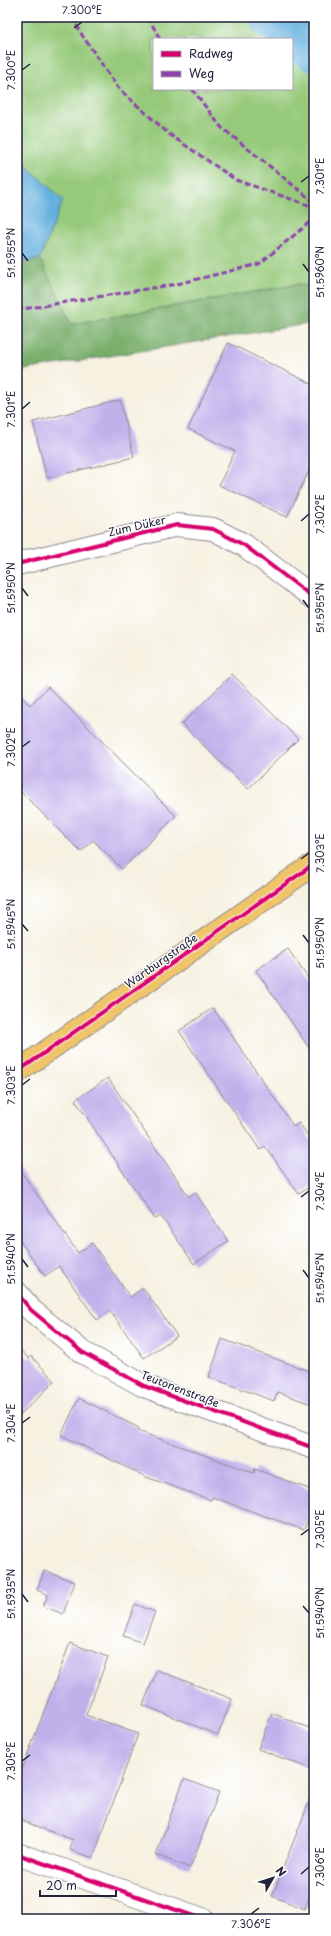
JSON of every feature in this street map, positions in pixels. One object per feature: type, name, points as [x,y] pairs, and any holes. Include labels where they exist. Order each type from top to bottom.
[{"type":"main road","name":"Wartburgstraße","points":[[17,1072],[314,864]]},
{"type":"street","name":"Zum Düker","points":[[17,564],[177,525],[213,529],[244,545],[314,598]]},
{"type":"street","name":"Teutonenstraße","points":[[17,1293],[30,1310],[82,1352],[144,1386],[314,1448]]},
{"type":"street","points":[[17,1854],[202,1919]]},
{"type":"green space","points":[[17,17],[314,17],[314,288],[299,284],[72,324],[40,259],[62,200],[17,157]]},
{"type":"green space","points":[[40,259],[72,324],[299,284],[314,288],[314,323],[17,371],[17,263]]},
{"type":"water","points":[[17,157],[63,200],[40,259],[17,263]]},
{"type":"building","points":[[228,343],[314,385],[314,460],[287,517],[219,485],[235,451],[188,429]]},
{"type":"building","points":[[120,400],[134,457],[47,478],[33,422]]},
{"type":"building","points":[[232,674],[298,739],[248,789],[182,724]]},
{"type":"building","points":[[48,687],[176,816],[122,869],[93,840],[81,852],[17,788],[17,693],[30,705]]},
{"type":"building","points":[[288,949],[314,987],[314,1055],[256,970]]},
{"type":"building","points":[[213,1008],[294,1127],[299,1123],[314,1144],[314,1184],[299,1194],[265,1146],[260,1150],[179,1031]]},
{"type":"building","points":[[108,1078],[189,1197],[195,1192],[228,1241],[194,1264],[161,1216],[155,1219],[75,1100]]},
{"type":"building","points":[[17,1166],[78,1253],[92,1243],[130,1297],[143,1288],[177,1336],[144,1358],[110,1311],[97,1320],[59,1266],[45,1276],[17,1237]]},
{"type":"building","points":[[222,1339],[314,1373],[314,1405],[278,1392],[274,1401],[209,1377]]},
{"type":"building","points":[[17,1346],[29,1359],[31,1356],[55,1381],[17,1418]]},
{"type":"building","points":[[79,1398],[139,1428],[138,1431],[254,1473],[255,1469],[314,1491],[314,1502],[304,1530],[212,1497],[211,1500],[146,1477],[61,1435]]},
{"type":"building","points":[[44,1571],[75,1582],[63,1614],[43,1606],[48,1595],[37,1590]]},
{"type":"building","points":[[135,1604],[155,1612],[143,1643],[123,1636]]},
{"type":"building","points":[[70,1643],[108,1657],[86,1715],[138,1734],[93,1858],[70,1850],[73,1840],[17,1819],[17,1770],[21,1772]]},
{"type":"building","points":[[157,1670],[232,1699],[218,1735],[143,1705]]},
{"type":"building","points":[[272,1713],[314,1730],[314,1770],[258,1749]]},
{"type":"building","points":[[184,1779],[219,1792],[190,1868],[156,1855]]},
{"type":"building","points":[[313,1792],[314,1884],[305,1909],[272,1896]]},
{"type":"waterway","points":[[272,17],[314,49]]},
{"type":"marked path","points":[[72,17],[82,35],[118,88],[169,134],[236,180],[314,207]]},
{"type":"marked path","points":[[148,17],[159,38]]},
{"type":"marked path","points":[[193,90],[221,127],[314,202]]},
{"type":"marked path","points":[[17,310],[177,284],[259,264],[314,219]]},
{"type":"cycle path","points":[[17,564],[177,525],[213,529],[244,545],[314,598]]},
{"type":"cycle path","points":[[17,1072],[314,864]]},
{"type":"cycle path","points":[[17,1293],[31,1310],[82,1352],[144,1386],[314,1448]]},
{"type":"cycle path","points":[[17,1854],[202,1919]]}]
